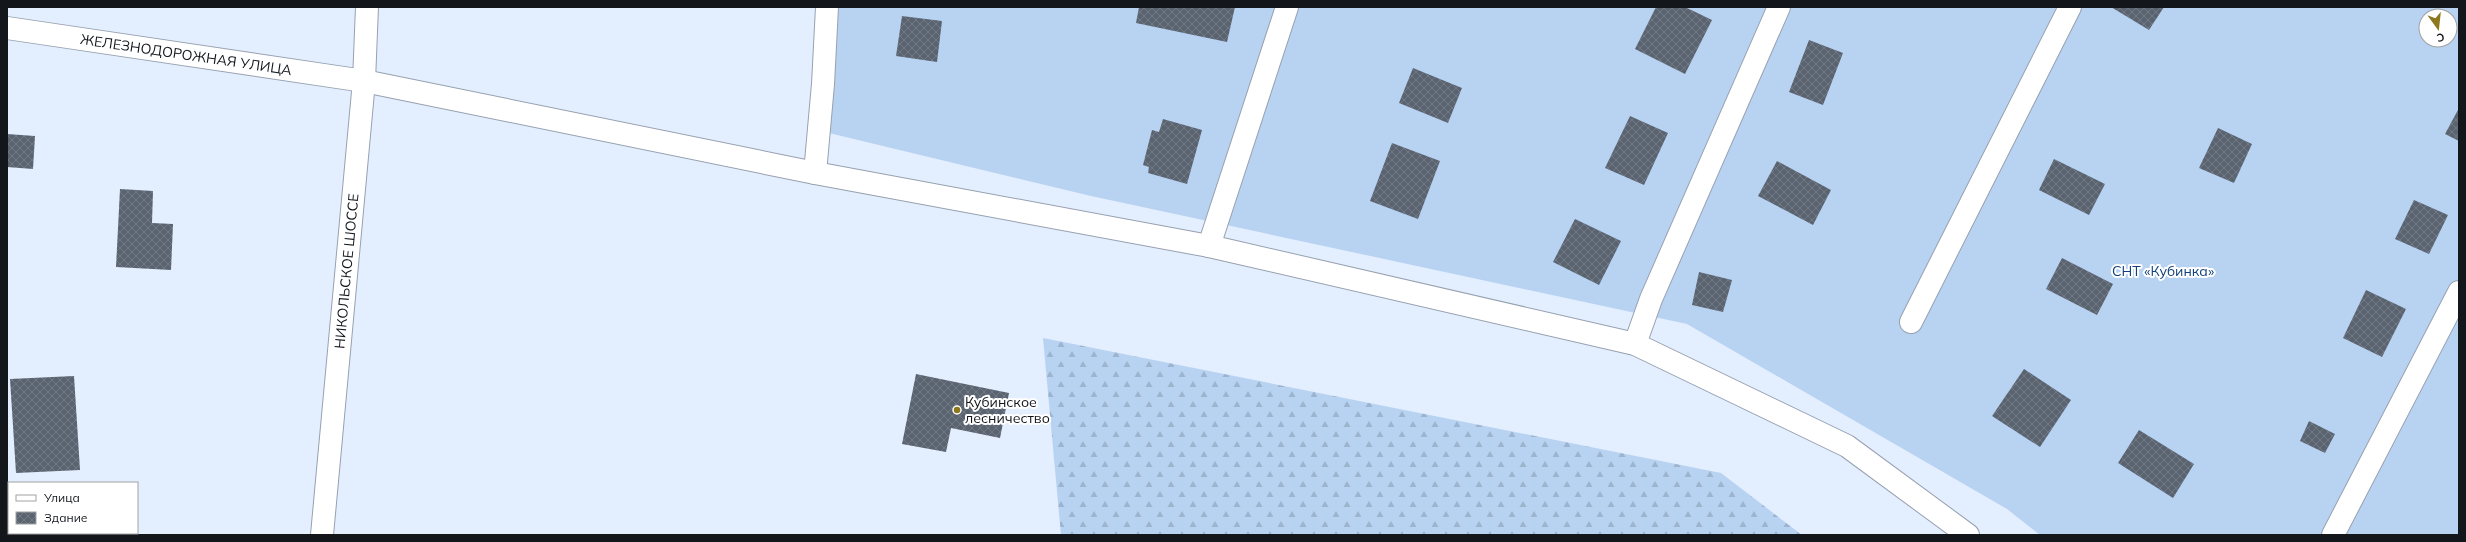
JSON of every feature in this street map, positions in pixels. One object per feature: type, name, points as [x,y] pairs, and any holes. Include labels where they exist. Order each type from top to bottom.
[{"type":"street","name":"НИКОЛЬСКОЕ ШОССЕ","points":[[322,535],[364,81],[367,7]]},
{"type":"street","points":[[816,173],[827,7]]},
{"type":"street","points":[[1209,246],[1287,7]]},
{"type":"street","points":[[1635,344],[1654,291],[1779,7]]},
{"type":"street","points":[[1912,322],[2070,7]]},
{"type":"street","name":"ЖЕЛЕЗНОДОРОЖНАЯ УЛИЦА","points":[[7,28],[364,81],[816,173],[1209,246],[1635,344],[1847,446],[1968,535]]},
{"type":"street","points":[[2333,535],[2459,292]]},
{"type":"green space","name":"СНТ «Кубинка»","points":[[836,7],[2459,7],[2459,535],[2040,535],[2007,509],[1687,324],[1091,196],[829,133]]},
{"type":"green space","points":[[1043,338],[1721,473],[1802,535],[1061,535]]},
{"type":"building","points":[[1139,7],[1235,7],[1227,42],[1136,23]]},
{"type":"building","points":[[1656,7],[1685,7],[1712,20],[1685,74],[1635,49]]},
{"type":"building","points":[[2111,7],[2164,7],[2149,30]]},
{"type":"building","points":[[902,16],[942,21],[937,62],[896,56]]},
{"type":"building","points":[[1809,40],[1843,53],[1823,105],[1789,92]]},
{"type":"building","points":[[1413,68],[1462,88],[1448,123],[1399,103]]},
{"type":"building","points":[[2459,108],[2459,141],[2445,134]]},
{"type":"building","points":[[1630,116],[1668,133],[1644,185],[1605,168]]},
{"type":"building","points":[[1163,119],[1202,130],[1187,184],[1148,173],[1149,167],[1143,165],[1152,130],[1159,132]]},
{"type":"building","points":[[2218,128],[2252,144],[2234,183],[2199,168]]},
{"type":"building","points":[[7,134],[35,136],[33,169],[7,167]]},
{"type":"building","points":[[1392,143],[1440,161],[1418,219],[1370,201]]},
{"type":"building","points":[[2054,159],[2105,184],[2089,215],[2039,190]]},
{"type":"building","points":[[1777,161],[1831,190],[1813,225],[1758,196]]},
{"type":"building","points":[[120,189],[153,191],[152,223],[173,224],[171,270],[116,267]]},
{"type":"building","points":[[2414,200],[2448,215],[2429,254],[2395,239]]},
{"type":"building","points":[[1575,219],[1621,241],[1599,285],[1553,262]]},
{"type":"building","points":[[2062,258],[2113,284],[2097,315],[2046,289]]},
{"type":"building","points":[[1699,272],[1732,280],[1723,312],[1692,305]]},
{"type":"building","points":[[2366,290],[2406,309],[2382,357],[2343,338]]},
{"type":"building","points":[[2024,369],[2071,400],[2040,447],[1992,416]]},
{"type":"building","name":"Кубинское лесничество","points":[[916,374],[1009,393],[1000,438],[951,428],[946,452],[902,444]]},
{"type":"building","points":[[74,376],[80,470],[16,473],[10,379]]},
{"type":"building","points":[[2309,421],[2335,434],[2325,453],[2300,441]]},
{"type":"building","points":[[2139,430],[2194,464],[2173,498],[2118,463]]},
{"type":"place","name":"Кубинское лесничество","points":[[957,410]]}]
